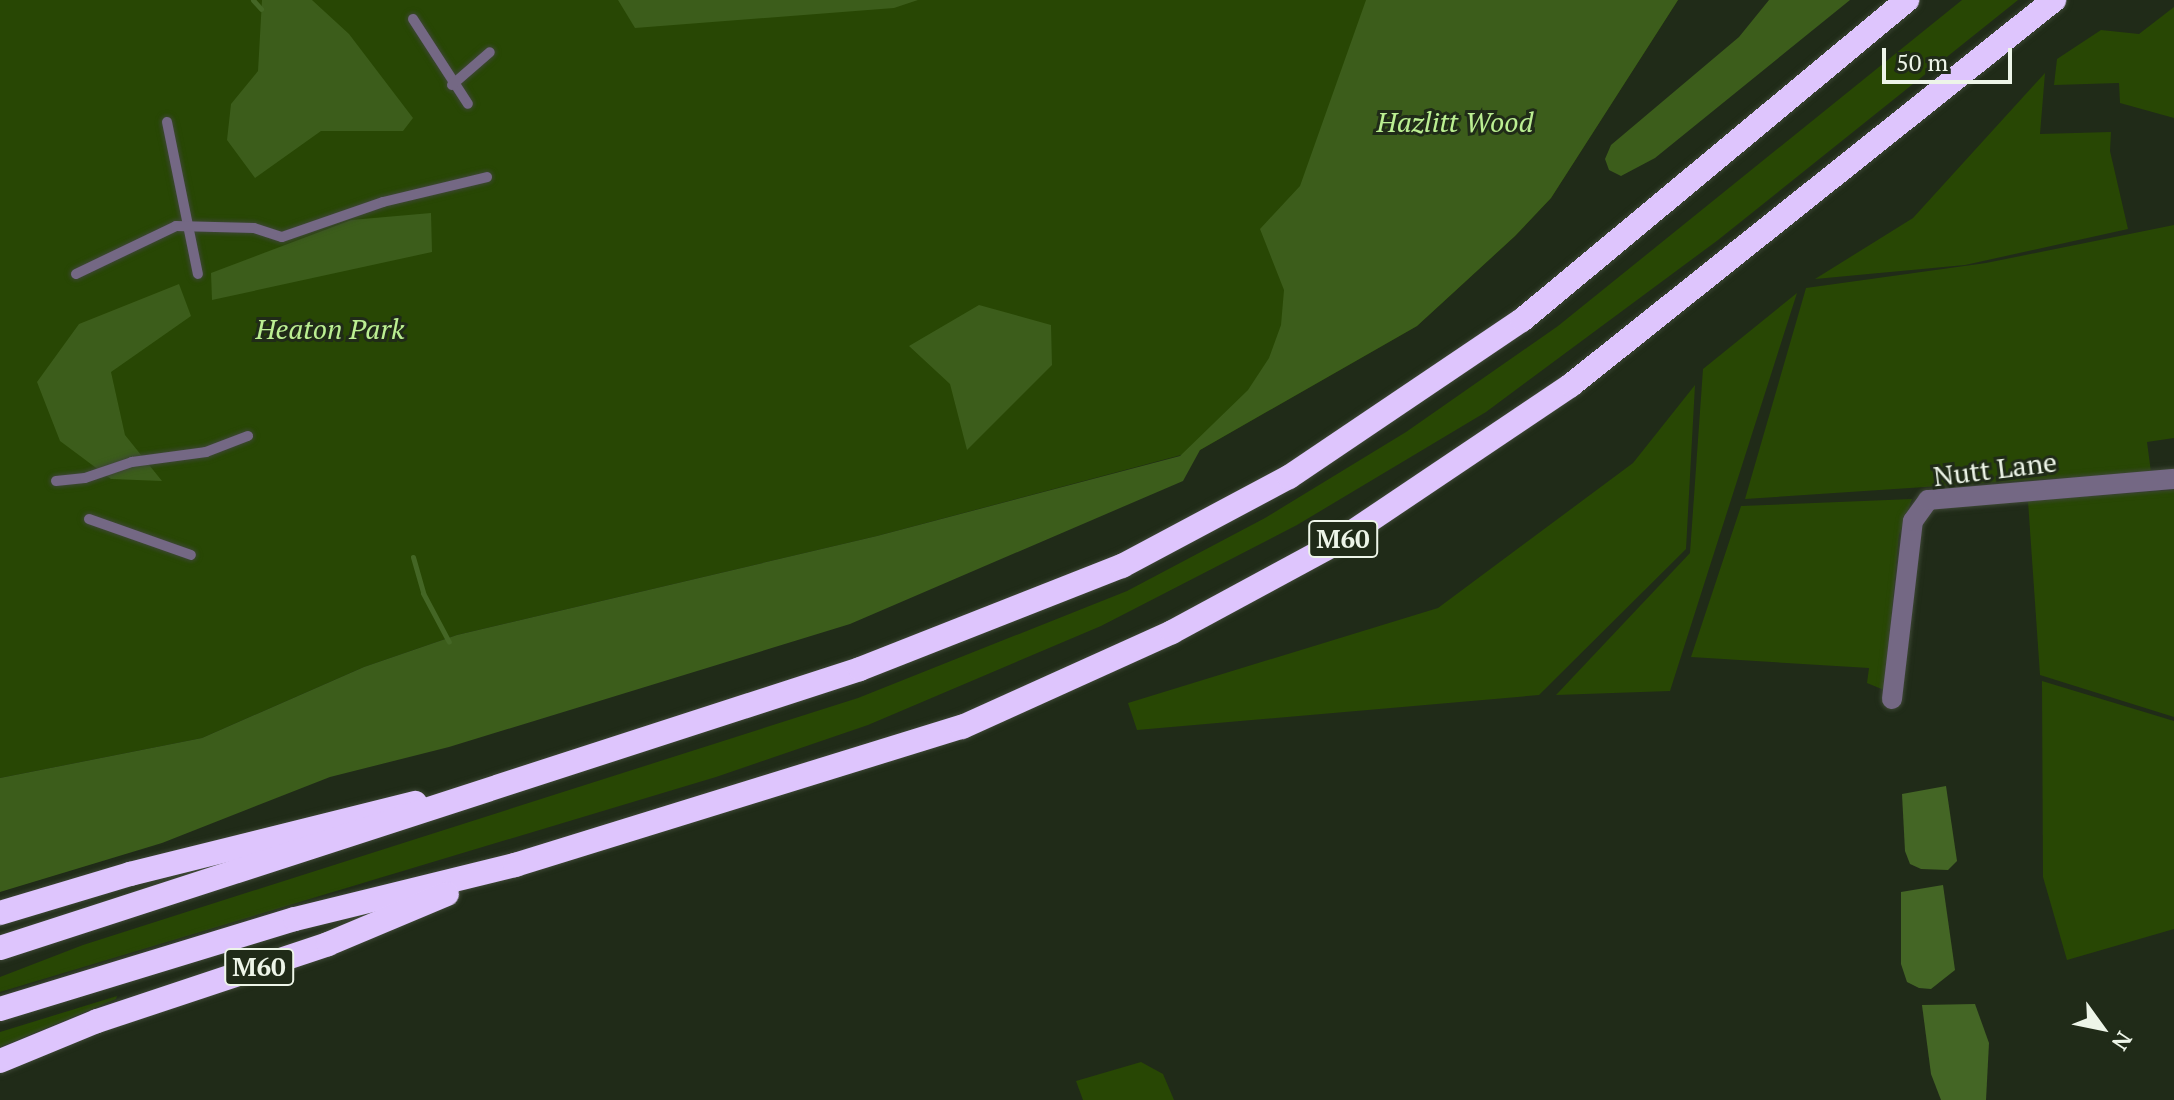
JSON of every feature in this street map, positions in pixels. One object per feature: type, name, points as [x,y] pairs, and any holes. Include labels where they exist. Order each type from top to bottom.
[{"type":"highway","points":[[0,948],[495,790],[860,669],[1000,617],[1122,566],[1289,477],[1522,320],[1907,0]]},
{"type":"highway","name":"M60","points":[[0,1009],[295,919],[515,865],[962,727],[1172,632],[1333,545],[1571,385],[2054,0]]},
{"type":"highway","points":[[0,913],[370,811],[495,790]]},
{"type":"highway","name":"M60","points":[[0,1061],[97,1021],[328,944],[515,865]]},
{"type":"street","name":"Nutt Lane","points":[[1892,699],[1913,521],[1928,500],[2174,479]]},
{"type":"lane","points":[[413,19],[452,85],[468,104]]},
{"type":"lane","points":[[452,85],[490,52]]},
{"type":"lane","points":[[167,122],[198,274]]},
{"type":"lane","points":[[76,274],[126,247],[189,224],[254,228],[282,237],[383,202],[487,177]]},
{"type":"lane","points":[[56,481],[85,478],[132,462],[206,452],[248,436]]},
{"type":"lane","points":[[89,519],[191,555]]},
{"type":"green space","name":"Heaton Park","points":[[0,0],[1678,0],[1551,198],[1515,236],[1417,326],[1200,450],[877,536],[457,635],[364,667],[202,738],[0,778]]},
{"type":"green space","points":[[262,0],[312,0],[349,34],[413,118],[403,131],[321,131],[255,178],[227,140],[231,104],[258,71]]},
{"type":"green space","points":[[618,0],[918,0],[894,8],[635,28]]},
{"type":"green space","name":"Hazlitt Wood","points":[[1366,0],[1678,0],[1551,198],[1515,236],[1417,326],[1200,450],[1183,481],[850,624],[449,747],[330,777],[162,843],[0,892],[0,778],[202,738],[364,667],[457,635],[877,536],[1180,456],[1248,390],[1269,358],[1281,325],[1284,290],[1260,229],[1300,186]]},
{"type":"green space","points":[[1769,0],[1850,0],[1655,158],[1621,176],[1609,170],[1605,159],[1611,145],[1739,37]]},
{"type":"green space","points":[[1962,0],[2018,0],[1718,240],[1486,412],[1297,525],[1101,626],[868,725],[716,777],[0,992],[0,977],[83,945],[858,698],[1127,591],[1265,518],[1406,432],[1558,326]]},
{"type":"green space","points":[[2174,7],[2174,118],[2120,103],[2119,83],[2054,85],[2057,59],[2101,30],[2139,34]]},
{"type":"green space","points":[[2045,73],[2040,134],[2111,132],[2110,151],[2128,229],[1965,265],[1815,279],[1913,218]]},
{"type":"green space","points":[[431,213],[432,252],[212,300],[211,273],[351,220]]},
{"type":"green space","points":[[2174,225],[2174,438],[2147,442],[2151,472],[1745,499],[1806,288],[1986,263]]},
{"type":"green space","points":[[179,284],[191,316],[111,372],[125,435],[162,481],[111,479],[60,441],[37,382],[79,324]]},
{"type":"green space","points":[[1797,293],[1670,691],[1556,695],[1690,553],[1703,369]]},
{"type":"green space","points":[[979,305],[1051,325],[1052,365],[967,450],[950,384],[909,346]]},
{"type":"green space","points":[[1695,385],[1686,549],[1539,695],[1137,730],[1128,703],[1438,608],[1633,463]]},
{"type":"green space","points":[[2174,490],[2174,717],[2040,675],[2028,501]]},
{"type":"green space","points":[[1912,499],[1899,535],[1884,690],[1867,683],[1869,668],[1691,657],[1741,506]]},
{"type":"green space","points":[[2042,681],[2174,721],[2174,929],[2067,960],[2043,877]]},
{"type":"green space","points":[[117,996],[116,999],[0,1047],[0,1032]]},
{"type":"green space","points":[[1141,1062],[1163,1074],[1174,1100],[1083,1100],[1076,1081]]},
{"type":"shaded area","points":[[1946,786],[1957,861],[1948,870],[1921,869],[1910,864],[1905,851],[1902,794]]},
{"type":"shaded area","points":[[1943,885],[1955,970],[1931,989],[1919,988],[1907,982],[1901,964],[1901,892]]},
{"type":"shaded area","points":[[1975,1004],[1989,1043],[1986,1100],[1941,1100],[1931,1074],[1922,1005]]},
{"type":"waterway","points":[[253,0],[261,9]]},
{"type":"waterway","points":[[413,557],[423,593],[449,642]]}]
